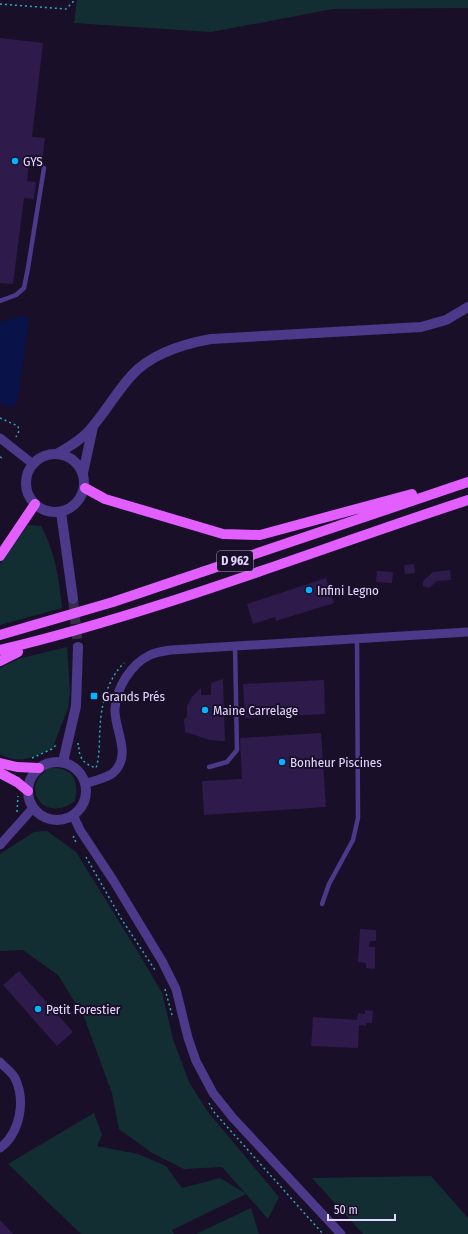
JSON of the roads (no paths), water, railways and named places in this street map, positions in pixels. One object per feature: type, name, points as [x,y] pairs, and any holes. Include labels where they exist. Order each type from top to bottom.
[{"type":"main road","points":[[85,488],[105,499],[223,534],[260,535],[468,478]]},
{"type":"main road","name":"D 962","points":[[0,635],[113,602],[468,482]]},
{"type":"main road","name":"D 962","points":[[0,650],[50,638],[184,598],[468,500]]},
{"type":"main road","points":[[0,556],[35,504]]},
{"type":"main road","points":[[0,661],[5,657],[50,638]]},
{"type":"main road","points":[[0,763],[17,768],[39,768]]},
{"type":"main road","points":[[0,773],[17,782],[28,791]]},
{"type":"street","points":[[57,454],[77,442],[93,427],[132,375],[156,356],[181,346],[211,339],[422,327],[446,320],[468,307]]},
{"type":"street","points":[[83,473],[74,460],[66,456],[57,454],[44,456],[33,464],[26,480],[30,497],[42,510],[51,513],[60,512],[77,504],[85,488],[83,473],[93,427]]},
{"type":"street","points":[[0,438],[33,464]]},
{"type":"street","points":[[60,512],[73,599]]},
{"type":"street","points":[[85,784],[113,773],[122,759],[121,739],[115,709],[120,686],[137,664],[150,655],[171,650],[468,632]]},
{"type":"street","points":[[62,762],[76,706],[78,647]]},
{"type":"street","points":[[62,762],[77,770],[85,784],[86,793],[84,801],[79,809],[64,819],[51,819],[39,814],[33,808],[28,791],[33,774],[39,768],[46,764],[62,762]]},
{"type":"street","points":[[0,845],[33,808]]},
{"type":"street","points":[[72,815],[162,961],[176,989],[188,1038],[196,1061],[213,1093],[233,1118],[341,1234]]},
{"type":"street","points":[[0,1062],[15,1078],[21,1103],[18,1125],[8,1142],[0,1148]]},
{"type":"lane","points":[[0,301],[16,295],[24,288],[44,168]]},
{"type":"lane","points":[[322,904],[329,884],[353,840],[358,818],[357,639]]},
{"type":"lane","points":[[210,767],[227,762],[237,750],[235,646]]},
{"type":"tunnel","points":[[73,599],[78,647]]},
{"type":"place","name":"GYS","points":[[15,161]]},
{"type":"place","name":"Infini Legno","points":[[309,590]]},
{"type":"place","name":"Grands Prés","points":[[94,696]]},
{"type":"place","name":"Maine Carrelage","points":[[205,710]]},
{"type":"place","name":"Bonheur Piscines","points":[[282,762]]},
{"type":"place","name":"Petit Forestier","points":[[38,1009]]}]
